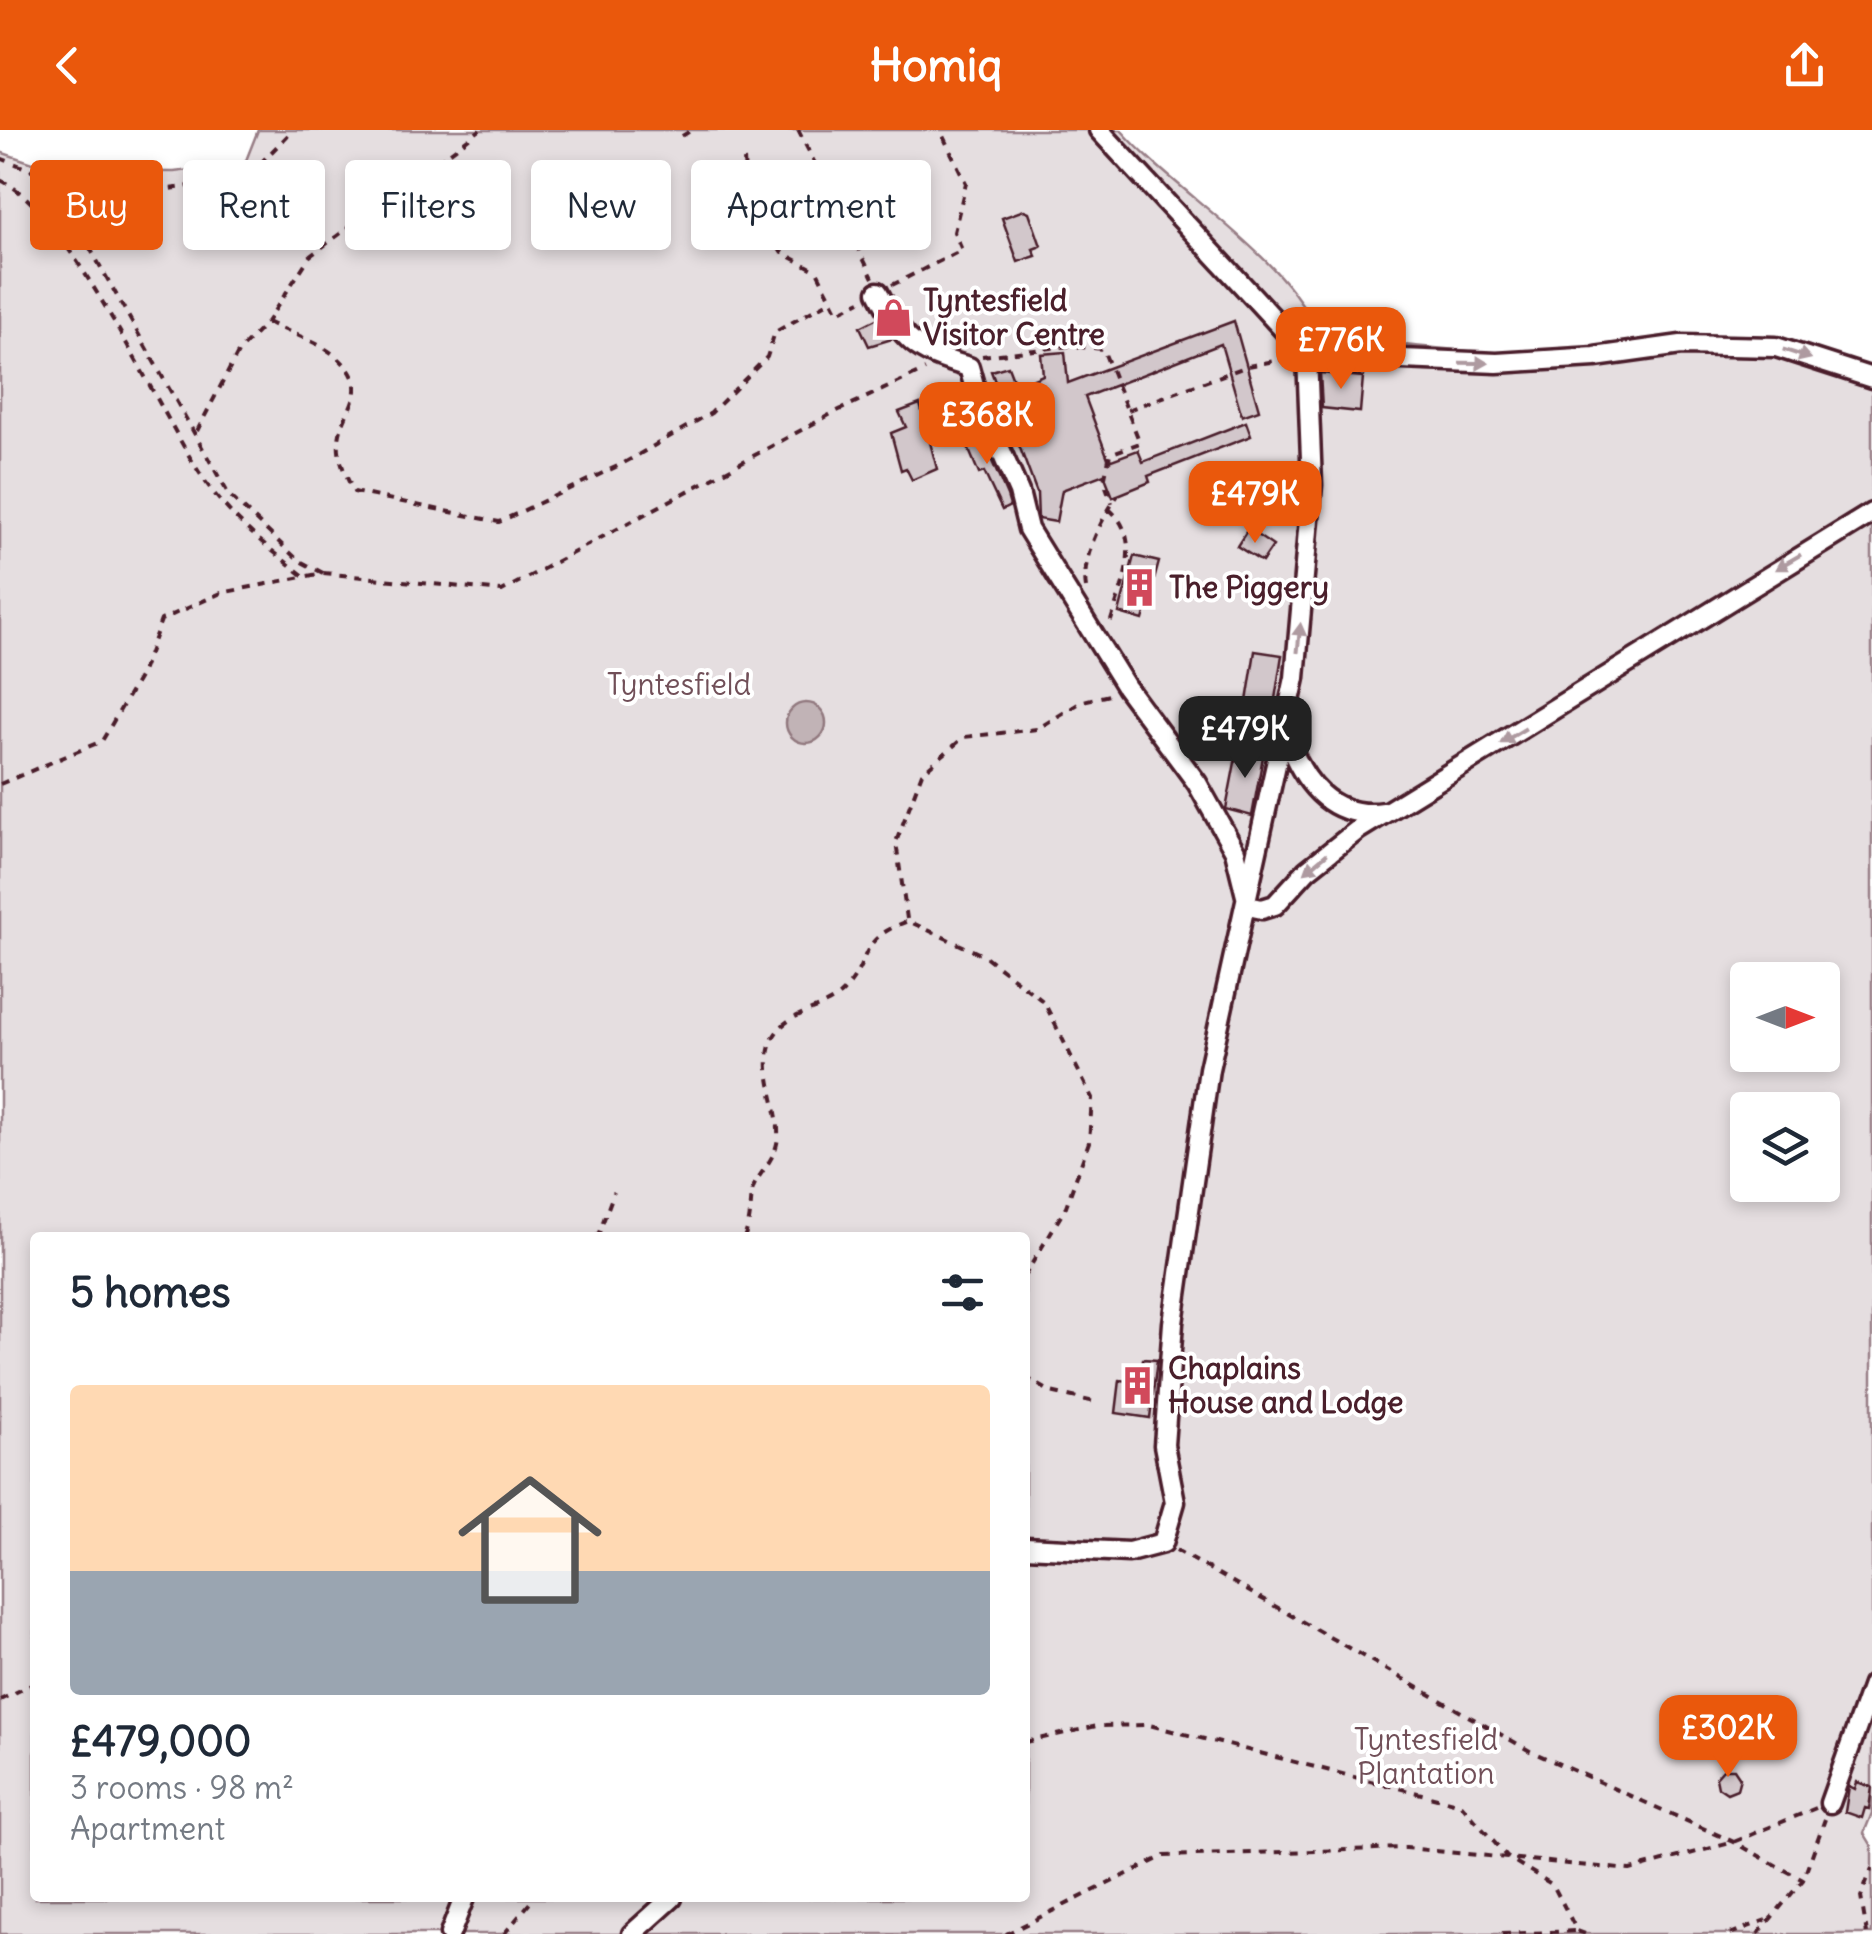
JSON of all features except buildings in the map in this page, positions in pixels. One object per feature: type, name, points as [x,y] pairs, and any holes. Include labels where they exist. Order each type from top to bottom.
[{"type":"lane","points":[[1030,1546],[1129,1552],[1163,1543],[1176,1502],[1164,1445],[1173,1323],[1210,1070],[1286,734],[1312,485],[1307,354],[1099,130]]},
{"type":"lane","points":[[878,292],[900,335],[914,347],[969,366],[977,396],[1019,492],[1028,530],[1126,686],[1197,783],[1235,851],[1248,906]]},
{"type":"lane","points":[[1307,354],[1497,363],[1595,357],[1681,345],[1776,347],[1872,378]]},
{"type":"lane","points":[[1248,906],[1262,909],[1275,905],[1307,870],[1386,812],[1872,513]]},
{"type":"lane","points":[[1286,734],[1299,769],[1317,792],[1356,813],[1386,812]]},
{"type":"lane","points":[[1830,1802],[1872,1685]]},
{"type":"lane","points":[[450,1934],[462,1902]]},
{"type":"lane","points":[[632,1934],[668,1902]]},
{"type":"path","points":[[163,190],[246,178],[293,130]]},
{"type":"path","points":[[196,432],[239,351],[268,322],[310,256],[480,130]]},
{"type":"path","points":[[682,136],[692,130]]},
{"type":"path","points":[[798,130],[878,292]]},
{"type":"path","points":[[780,250],[817,272],[838,312],[962,250],[954,232],[966,183],[940,130]]},
{"type":"path","points":[[0,158],[30,169]]},
{"type":"path","points":[[0,180],[35,207],[80,268],[208,485],[246,531],[304,576]]},
{"type":"path","points":[[92,250],[228,494],[298,560],[323,572]]},
{"type":"path","points":[[268,322],[337,357],[355,383],[355,405],[338,438],[342,467],[354,492],[499,522],[622,464],[711,413],[767,357],[775,332],[832,300]]},
{"type":"path","points":[[972,357],[1070,346],[1104,349],[1140,443],[1110,454],[1104,481],[1111,506],[1129,541],[1128,558],[1102,650]]},
{"type":"path","points":[[1128,410],[1248,366],[1307,354]]},
{"type":"path","points":[[0,784],[102,741],[142,672],[161,620],[221,592],[323,572],[502,591],[835,412],[950,362]]},
{"type":"path","points":[[1087,593],[1084,577],[1092,546],[1118,495]]},
{"type":"path","points":[[908,921],[896,842],[922,772],[964,737],[1038,729],[1083,701],[1120,692],[1126,686]]},
{"type":"path","points":[[746,1232],[754,1212],[752,1192],[773,1159],[778,1142],[768,1062],[773,1038],[787,1020],[839,996],[852,980],[873,938],[908,921]]},
{"type":"path","points":[[908,921],[986,956],[1044,1002],[1092,1098],[1089,1142],[1065,1209],[1030,1267]]},
{"type":"path","points":[[599,1232],[614,1192]]},
{"type":"path","points":[[1030,1380],[1051,1392],[1099,1404]]},
{"type":"path","points":[[1163,1543],[1530,1751],[1734,1842],[1802,1880]]},
{"type":"path","points":[[0,1700],[30,1685]]},
{"type":"path","points":[[1030,1741],[1097,1726],[1149,1725],[1461,1804],[1507,1857],[1553,1885],[1575,1932]]},
{"type":"path","points":[[1006,1934],[1164,1856],[1406,1848],[1630,1870],[1734,1842],[1830,1802]]},
{"type":"path","points":[[1758,1934],[1802,1880],[1830,1802]]},
{"type":"path","points":[[1868,1934],[1861,1897],[1872,1868]]},
{"type":"path","points":[[504,1934],[531,1902]]},
{"type":"path","points":[[1730,1934],[1771,1918]]},
{"type":"path","points":[[1502,1934],[1585,1934]]},
{"type":"green space","name":"Tyntesfield","points":[[258,130],[1121,130],[1285,281],[1319,337],[1530,357],[1671,340],[1872,370],[1872,1813],[1864,1833],[1872,1846],[1872,1934],[0,1934],[0,152],[30,162],[30,250],[163,250],[163,172],[183,171],[183,250],[325,250],[325,160],[246,160]]},
{"type":"shaded area","points":[[806,703],[820,709],[826,723],[820,737],[806,743],[792,737],[786,723],[792,709]]},
{"type":"place","name":"Tyntesfield Visitor Centre","points":[[893,317]]},
{"type":"place","name":"The Piggery","points":[[1139,587]]},
{"type":"place","name":"Chaplains House and Lodge","points":[[1138,1385]]},
{"type":"park label","name":"Tyntesfield Plantation","points":[[1426,1756]]}]
